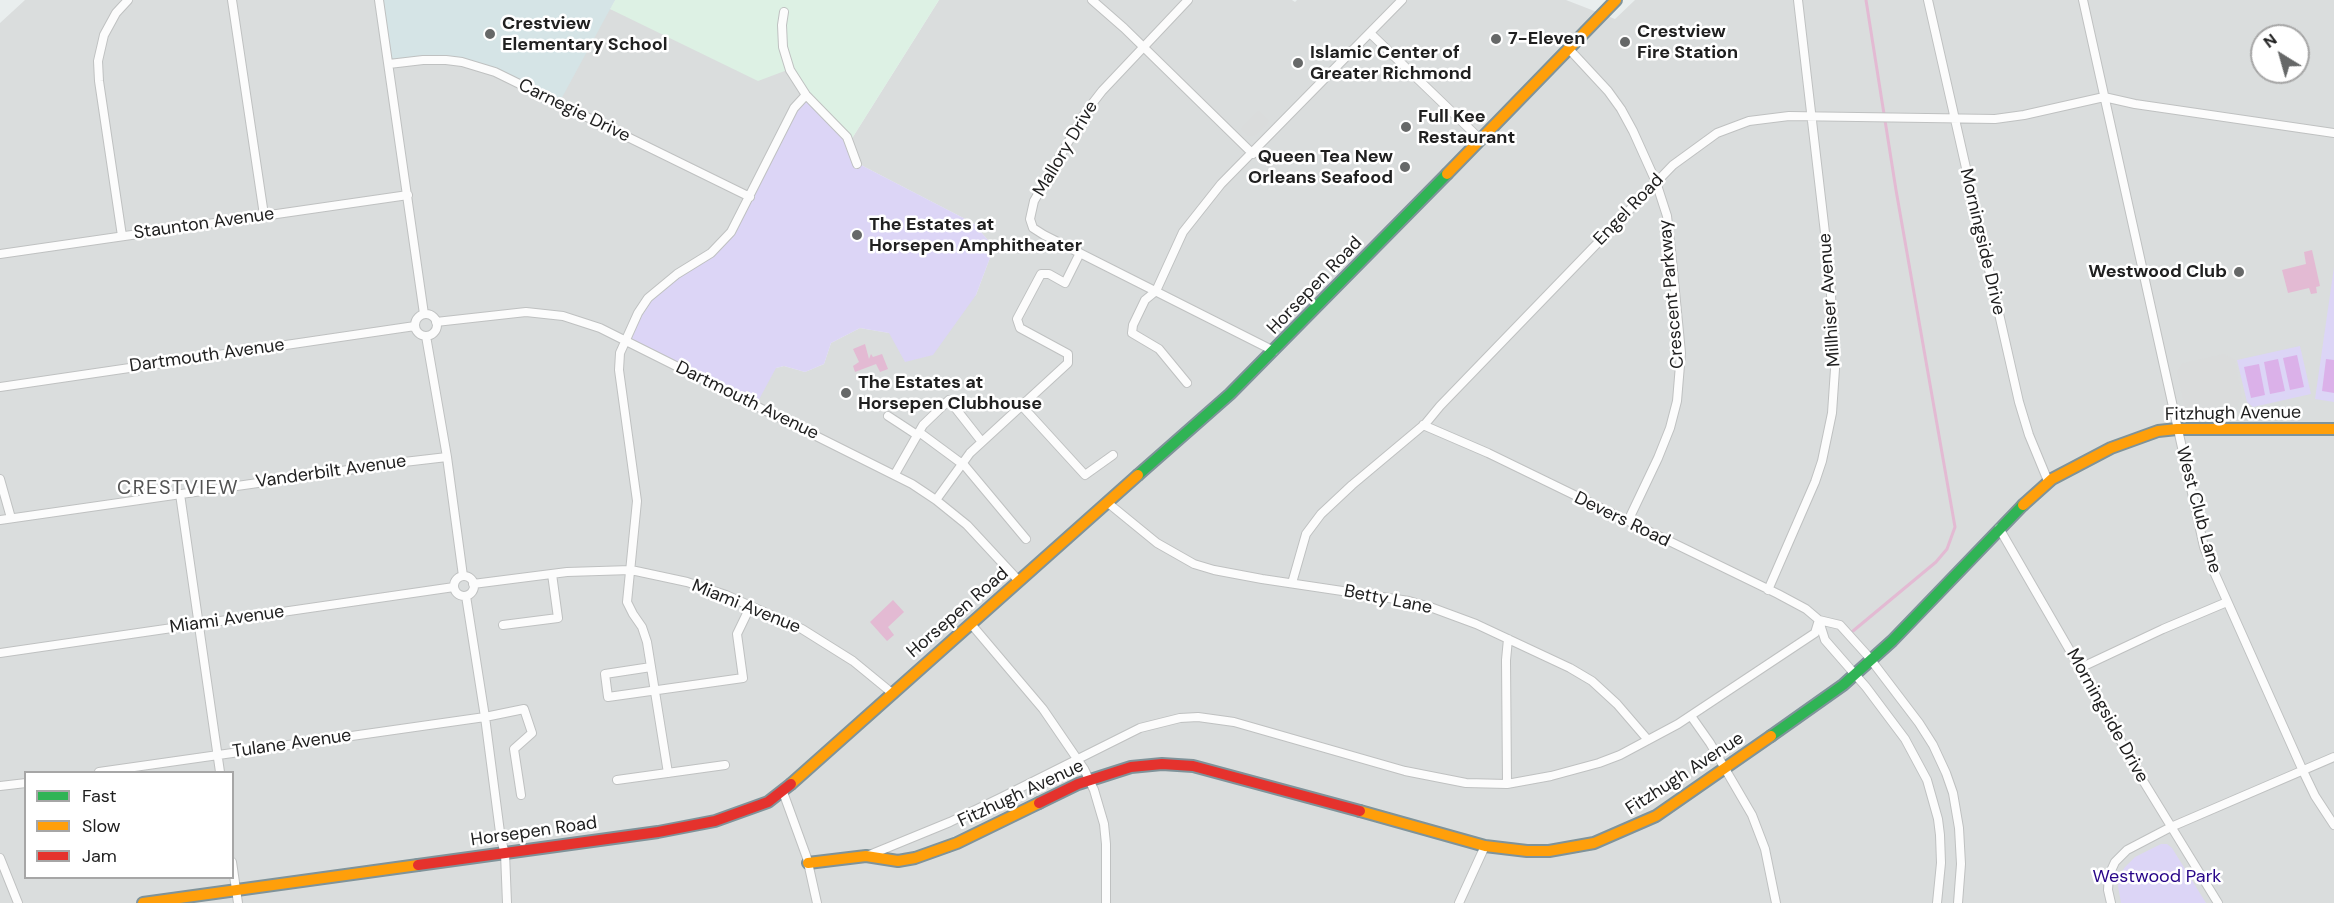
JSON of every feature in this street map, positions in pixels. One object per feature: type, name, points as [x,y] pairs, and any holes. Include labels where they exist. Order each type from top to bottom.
[{"type":"street","points":[[122,236],[98,62],[104,35],[128,0]]},
{"type":"street","points":[[232,0],[264,215]]},
{"type":"street","points":[[379,0],[424,314]]},
{"type":"street","points":[[1092,0],[1253,154]]},
{"type":"street","name":"Mallory Drive","points":[[1080,253],[1033,228],[1030,219],[1034,201],[1085,112],[1188,0]]},
{"type":"street","points":[[1187,384],[1159,349],[1132,333],[1133,325],[1145,300],[1156,291],[1175,246],[1191,220],[1221,184],[1402,0]]},
{"type":"street","name":"Horsepen Road","points":[[143,903],[708,823],[740,814],[768,802],[783,792],[1197,425],[1274,351],[1616,0]]},
{"type":"street","name":"Millhiser Avenue","points":[[1768,590],[1815,482],[1828,437],[1835,369],[1834,323],[1798,0]]},
{"type":"street","name":"Morningside Drive","points":[[1928,0],[2019,402],[2029,435],[2048,481]]},
{"type":"street","name":"West Club Lane","points":[[2083,0],[2204,547],[2303,771],[2315,796],[2334,825]]},
{"type":"street","points":[[784,12],[782,34],[786,60],[796,83],[847,137],[857,164]]},
{"type":"street","points":[[1370,33],[1480,139]]},
{"type":"street","name":"Crescent Parkway","points":[[1569,49],[1598,79],[1622,109],[1656,182],[1667,216],[1681,353],[1679,384],[1670,428],[1628,522]]},
{"type":"street","name":"Carnegie Drive","points":[[389,64],[446,60],[462,62],[495,72],[750,197]]},
{"type":"street","points":[[668,773],[645,632],[627,602],[637,501],[619,370],[620,353],[624,340],[648,298],[662,285],[711,253],[720,245],[740,218],[794,108],[806,95]]},
{"type":"street","points":[[2104,97],[2135,104],[2334,133]]},
{"type":"street","name":"Engel Road","points":[[1292,583],[1300,548],[1312,524],[1352,484],[1423,425],[1673,165],[1717,133],[1733,126],[1769,118],[1811,116],[1995,119],[2024,115],[2104,97]]},
{"type":"street","name":"Staunton Avenue","points":[[0,254],[408,195]]},
{"type":"street","points":[[936,500],[962,463],[982,442],[1068,363],[1068,354],[1020,328],[1017,320],[1041,274],[1049,274],[1065,283],[1080,253],[1274,351]]},
{"type":"street","name":"Dartmouth Avenue","points":[[436,322],[526,312],[552,314],[584,322],[895,474],[936,500],[967,525],[1019,581]]},
{"type":"street","points":[[424,314],[433,317],[436,322],[434,332],[426,336]]},
{"type":"street","points":[[424,314],[416,320],[415,326],[417,332],[426,336]]},
{"type":"street","name":"Dartmouth Avenue","points":[[0,387],[415,326]]},
{"type":"street","points":[[426,336],[447,457],[463,576]]},
{"type":"street","points":[[895,474],[925,422],[948,400],[982,442]]},
{"type":"street","points":[[1022,406],[1085,475],[1113,456]]},
{"type":"street","points":[[888,416],[962,463],[1026,539]]},
{"type":"street","name":"Devers Road","points":[[1423,425],[1488,453],[1768,590],[1806,609],[1819,620],[1839,626],[1871,661],[1919,723],[1933,745],[1946,773],[1953,793],[1959,828],[1961,864],[1958,903]]},
{"type":"street","name":"Fitzhugh Avenue","points":[[866,856],[898,861],[929,854],[1089,780],[1131,767],[1150,764],[1193,766],[1485,846],[1549,851],[1594,843],[1646,821],[1726,769],[1855,675],[2048,481],[2111,448],[2158,431],[2334,429]]},
{"type":"street","name":"Vanderbilt Avenue","points":[[0,520],[447,457]]},
{"type":"street","points":[[0,479],[11,518]]},
{"type":"street","points":[[180,494],[220,771]]},
{"type":"street","name":"Betty Lane","points":[[1108,503],[1157,543],[1194,564],[1214,570],[1382,596],[1430,607],[1508,639],[1592,681],[1617,704],[1648,740]]},
{"type":"street","name":"Morningside Drive","points":[[1999,528],[2171,827],[2218,903]]},
{"type":"street","name":"Miami Avenue","points":[[473,584],[552,574],[631,570],[703,587],[751,605],[821,639],[853,661],[892,693]]},
{"type":"street","points":[[502,625],[558,618],[552,574]]},
{"type":"street","points":[[463,576],[468,577],[473,584],[471,593],[466,596],[457,593],[454,587],[455,581],[463,576]]},
{"type":"street","name":"Miami Avenue","points":[[0,653],[454,587]]},
{"type":"street","points":[[466,596],[505,853],[507,903]]},
{"type":"street","points":[[2080,668],[2227,602]]},
{"type":"street","points":[[651,667],[605,674],[608,697],[743,678],[736,638],[751,605]]},
{"type":"street","points":[[1819,620],[1825,640],[1905,739],[1927,780],[1940,835],[1941,862],[1937,903]]},
{"type":"street","name":"Fitzhugh Avenue","points":[[807,863],[866,856],[950,822],[1140,728],[1158,722],[1198,717],[1234,722],[1439,779],[1466,783],[1507,784],[1551,776],[1599,763],[1648,740],[1691,716],[1815,633],[1819,620]]},
{"type":"street","points":[[971,624],[1043,710],[1077,758],[1089,780],[1100,809],[1106,844],[1106,903]]},
{"type":"street","points":[[1507,784],[1506,660],[1508,639]]},
{"type":"street","name":"Tulane Avenue","points":[[106,771],[485,717],[524,709],[532,733],[514,749],[521,795]]},
{"type":"street","points":[[1691,716],[1726,769],[1757,827],[1772,873],[1776,903]]},
{"type":"street","points":[[2111,903],[2108,890],[2109,875],[2115,862],[2127,850],[2171,827],[2334,757]]},
{"type":"street","points":[[617,780],[725,765]]},
{"type":"street","points":[[0,786],[24,783]]},
{"type":"street","points":[[783,792],[807,863],[817,903]]},
{"type":"street","points":[[1459,903],[1485,846]]},
{"type":"street","points":[[0,858],[18,903]]},
{"type":"street","points":[[234,876],[238,903]]},
{"type":"shaded area","points":[[25,0],[615,0],[610,9],[790,69],[803,93],[776,368],[784,366],[805,372],[824,364],[831,343],[860,328],[889,333],[976,295],[994,247],[973,223],[859,164],[851,140],[939,0],[1292,0],[1295,2],[1297,0],[1566,0],[1615,19],[1635,0],[2334,0],[2334,903],[0,903],[0,23]]},
{"type":"shaded area","name":"Crestview Elementary School","points":[[379,0],[615,0],[559,103],[512,79],[452,60],[388,65]]},
{"type":"shaded area","points":[[615,0],[939,0],[851,140],[803,93],[790,69],[758,81],[610,9]]},
{"type":"shaded area","points":[[1258,111],[1269,121],[1255,136],[1248,136],[1241,129]]},
{"type":"shaded area","points":[[2312,250],[2320,286],[2316,287],[2317,293],[2311,294],[2309,288],[2288,293],[2282,270],[2306,264],[2304,252]]},
{"type":"shaded area","points":[[865,344],[869,359],[871,354],[873,357],[882,354],[888,369],[880,372],[876,364],[855,372],[853,366],[859,362],[853,349]]},
{"type":"shaded area","points":[[2224,354],[2235,360],[2242,397],[2235,407],[2195,415],[2185,409],[2177,372],[2183,363]]},
{"type":"shaded area","points":[[2297,355],[2304,387],[2290,390],[2283,358]]},
{"type":"shaded area","points":[[2278,359],[2285,391],[2270,394],[2264,362]]},
{"type":"shaded area","points":[[2326,359],[2334,360],[2334,393],[2322,391]]},
{"type":"shaded area","points":[[2259,364],[2265,395],[2251,398],[2244,367]]},
{"type":"shaded area","points":[[893,600],[904,612],[888,627],[894,635],[887,641],[870,622]]},
{"type":"green space","points":[[803,93],[851,140],[859,164],[973,223],[994,247],[976,295],[933,355],[905,362],[889,333],[860,328],[831,343],[824,364],[805,372],[784,366],[776,368],[756,405],[624,339],[644,304],[727,237]]},
{"type":"green space","points":[[2334,267],[2334,402],[2315,399]]},
{"type":"green space","points":[[2300,346],[2311,394],[2253,407],[2247,402],[2237,360]]},
{"type":"green space","name":"Westwood Park","points":[[2161,844],[2167,844],[2172,848],[2206,903],[2121,903],[2118,886],[2124,868],[2135,857]]},
{"type":"waterway","points":[[1853,631],[1936,562],[1947,549],[1955,527],[1896,190],[1866,0]]},
{"type":"traffic: fast","points":[[1138,475],[1230,394],[1447,174]]},
{"type":"traffic: fast","points":[[1771,736],[1843,685],[1892,641],[2023,505]]},
{"type":"traffic: slow","points":[[1447,174],[1616,0]]},
{"type":"traffic: slow","points":[[2023,505],[2052,479],[2111,448],[2158,431],[2334,429]]},
{"type":"traffic: slow","points":[[791,784],[1138,475]]},
{"type":"traffic: slow","points":[[1360,811],[1485,846],[1549,851],[1594,843],[1656,816],[1771,736]]},
{"type":"traffic: slow","points":[[808,863],[866,856],[898,861],[915,858],[957,843],[1039,803]]},
{"type":"traffic: slow","points":[[143,903],[418,865]]},
{"type":"traffic: jam","points":[[1039,803],[1078,784],[1131,767],[1162,764],[1193,766],[1360,811]]},
{"type":"traffic: jam","points":[[418,865],[658,832],[715,821],[768,802],[791,784]]},
{"type":"place","name":"Crestview Elementary School","points":[[490,34]]},
{"type":"place","name":"7-Eleven","points":[[1496,39]]},
{"type":"place","name":"Crestview Fire Station","points":[[1625,42]]},
{"type":"place","name":"Islamic Center of Greater Richmond","points":[[1298,63]]},
{"type":"place","name":"Full Kee Restaurant","points":[[1406,127]]},
{"type":"place","name":"Queen Tea New Orleans Seafood","points":[[1405,167]]},
{"type":"place","name":"The Estates at Horsepen Amphitheater","points":[[857,235]]},
{"type":"place","name":"Westwood Club","points":[[2239,272]]},
{"type":"place","name":"The Estates at Horsepen Clubhouse","points":[[846,393]]},
{"type":"district","name":"CRESTVIEW","points":[[178,489]]}]
